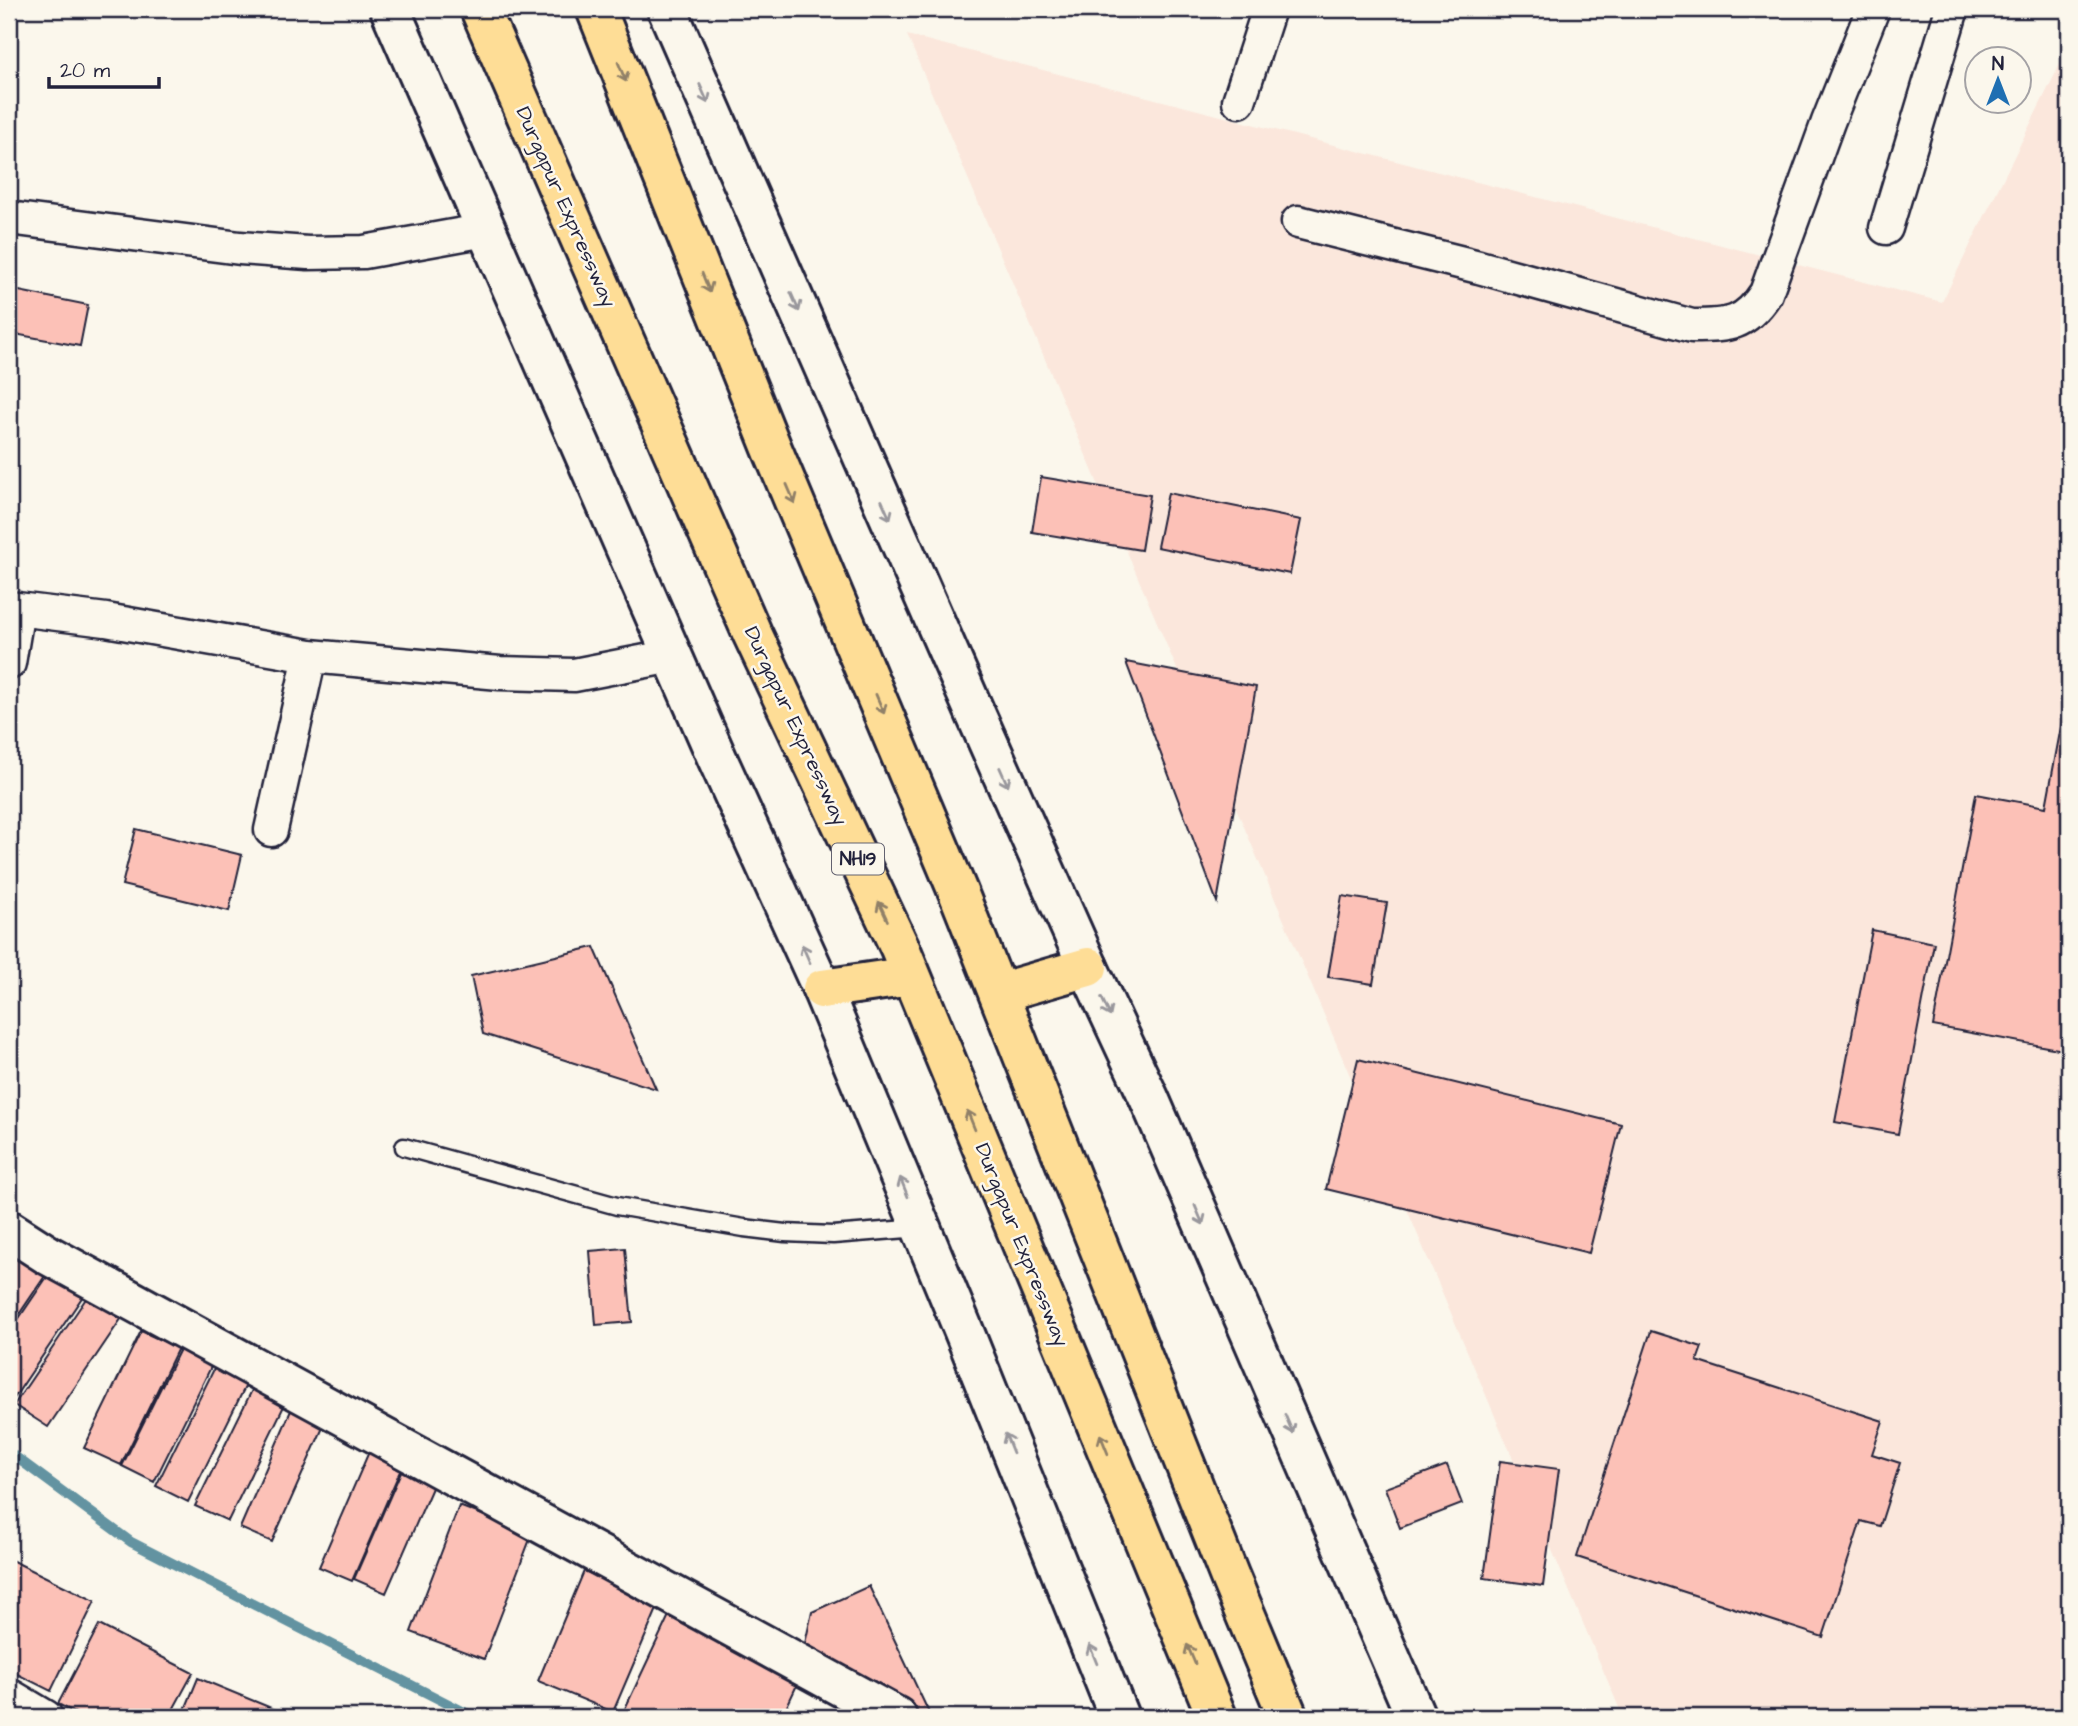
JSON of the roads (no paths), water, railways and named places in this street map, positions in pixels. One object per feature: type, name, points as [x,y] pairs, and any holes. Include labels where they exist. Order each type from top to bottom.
[{"type":"highway","name":"Durgapur Expressway","points":[[480,9],[752,633],[911,976],[1217,1717]]},
{"type":"highway","points":[[596,9],[773,451],[958,892],[1218,1549],[1288,1717]]},
{"type":"highway","points":[[998,993],[1088,967]]},
{"type":"highway","points":[[822,989],[911,976]]},
{"type":"street","points":[[390,9],[672,656],[822,989],[1118,1717]]},
{"type":"street","points":[[667,9],[1088,967],[1154,1111],[1416,1717]]},
{"type":"street","points":[[1239,101],[1269,9]]},
{"type":"street","points":[[1298,222],[1479,267],[1692,326],[1726,326],[1742,319],[1756,308],[1766,293],[1828,122],[1873,9]]},
{"type":"street","points":[[1886,228],[1951,9]]},
{"type":"street","points":[[9,218],[240,248],[307,253],[364,252],[486,230]]},
{"type":"street","points":[[9,663],[13,608],[106,620],[310,656],[500,673],[574,675],[672,656]]},
{"type":"street","points":[[271,830],[310,656]]},
{"type":"street","points":[[9,1230],[48,1255],[897,1717]]},
{"type":"street","points":[[9,1695],[46,1717]]},
{"type":"lane","points":[[404,1147],[617,1206],[744,1228],[833,1235],[920,1228]]},
{"type":"waterway","points":[[9,1452],[131,1542],[474,1717]]}]
